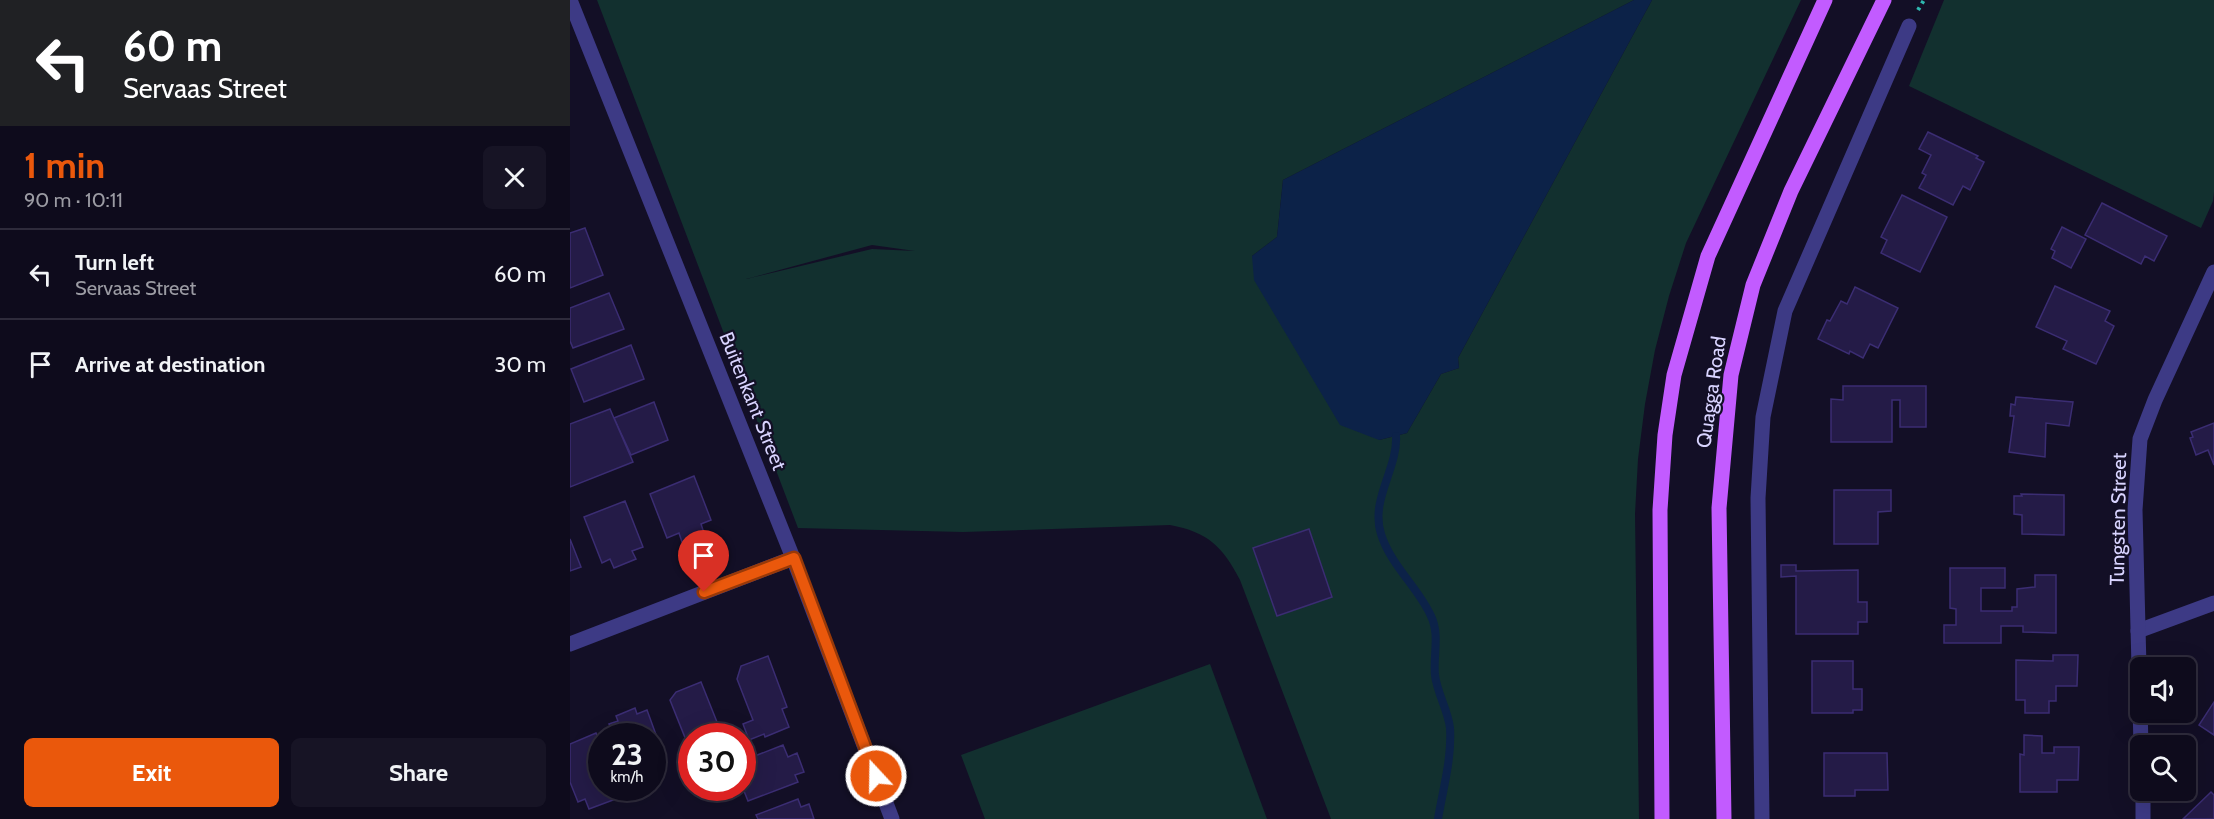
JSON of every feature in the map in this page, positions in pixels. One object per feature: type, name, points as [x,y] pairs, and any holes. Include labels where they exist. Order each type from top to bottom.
[{"type":"main road","name":"Quagga Road","points":[[1662,819],[1660,510],[1665,435],[1674,375],[1708,256],[1825,0]]},
{"type":"main road","name":"Quagga Road","points":[[1724,819],[1719,508],[1731,375],[1753,285],[1791,191],[1884,0]]},
{"type":"street","name":"Buitenkant Street","points":[[570,0],[794,558],[892,819]]},
{"type":"street","points":[[1762,819],[1758,498],[1763,417],[1785,310],[1909,26]]},
{"type":"street","name":"Tungsten Street","points":[[2141,735],[2135,510],[2140,439],[2155,400],[2214,272]]},
{"type":"street","points":[[570,644],[794,558]]},
{"type":"street","points":[[2138,631],[2214,603]]},
{"type":"street","points":[[2142,801],[2143,819]]},
{"type":"green space","points":[[597,0],[1634,0],[1283,180],[1277,237],[1252,256],[1379,440],[1407,433],[1441,374],[1459,368],[1458,358],[1652,0],[1801,0],[1686,243],[1655,350],[1638,459],[1635,514],[1639,819],[1331,819],[1240,580],[1220,550],[1195,532],[1170,525],[963,532],[798,528]],"holes":[[[872,245],[915,251],[872,249],[746,279]]]},
{"type":"green space","points":[[1944,0],[2214,0],[2214,192],[2213,201],[2201,228],[1909,86]]},
{"type":"green space","points":[[1210,664],[1267,819],[985,819],[961,755]]},
{"type":"water","points":[[1634,0],[1652,0],[1458,358],[1459,368],[1441,374],[1407,433],[1379,440],[1340,425],[1254,280],[1252,256],[1277,237],[1283,180]]},
{"type":"building","points":[[1928,132],[1978,156],[1976,158],[1984,162],[1970,190],[1963,186],[1953,205],[1919,188],[1926,175],[1922,173],[1931,155],[1919,149]]},
{"type":"building","points":[[1902,195],[1947,217],[1920,272],[1881,253],[1887,240],[1881,237]]},
{"type":"building","points":[[2102,203],[2167,236],[2154,261],[2145,256],[2141,264],[2085,235]]},
{"type":"building","points":[[2062,227],[2086,239],[2071,268],[2052,258],[2055,251],[2051,249]]},
{"type":"building","points":[[585,228],[603,275],[570,288],[570,233]]},
{"type":"building","points":[[2055,286],[2110,311],[2105,321],[2114,326],[2096,364],[2063,349],[2067,341],[2036,327]]},
{"type":"building","points":[[1855,287],[1898,308],[1878,348],[1870,344],[1863,358],[1818,339],[1827,320],[1830,321],[1841,301],[1847,304]]},
{"type":"building","points":[[609,293],[624,329],[573,348],[570,341],[570,308]]},
{"type":"building","points":[[631,345],[644,379],[584,402],[571,369]]},
{"type":"building","points":[[1843,386],[1926,386],[1926,427],[1900,427],[1900,400],[1892,400],[1892,442],[1831,442],[1831,399],[1843,400]]},
{"type":"building","points":[[2016,397],[2073,402],[2069,426],[2046,423],[2045,457],[2009,452],[2014,416],[2010,416],[2011,404],[2015,405]]},
{"type":"building","points":[[654,402],[668,440],[631,455],[614,418]]},
{"type":"building","points":[[610,409],[633,462],[570,487],[570,424]]},
{"type":"building","points":[[2214,423],[2214,465],[2208,450],[2196,455],[2190,438],[2193,437],[2191,432]]},
{"type":"building","points":[[694,476],[711,520],[701,524],[704,533],[682,542],[679,533],[667,538],[650,494]]},
{"type":"building","points":[[1834,490],[1891,490],[1891,511],[1878,512],[1878,544],[1834,544]]},
{"type":"building","points":[[2021,494],[2064,495],[2064,535],[2022,534],[2022,515],[2014,514],[2014,496],[2022,496]]},
{"type":"building","points":[[625,501],[643,547],[632,551],[636,559],[614,568],[610,559],[602,563],[584,517]]},
{"type":"building","points":[[1309,529],[1332,597],[1277,616],[1253,548]]},
{"type":"building","points":[[570,539],[581,567],[570,571]]},
{"type":"building","points":[[1781,565],[1796,565],[1796,571],[1858,570],[1858,602],[1867,602],[1867,622],[1858,622],[1858,634],[1796,634],[1796,576],[1781,577]]},
{"type":"building","points":[[1950,568],[2005,568],[2005,588],[1981,588],[1981,611],[2012,611],[2012,607],[2017,607],[2017,589],[2035,587],[2035,575],[2056,575],[2056,633],[2023,632],[2023,626],[2001,626],[2001,643],[1944,643],[1944,625],[1956,625],[1956,609],[1950,608]]},
{"type":"building","points":[[2053,655],[2078,655],[2077,686],[2056,686],[2056,701],[2049,701],[2049,713],[2025,713],[2025,700],[2016,700],[2016,660],[2053,661]]},
{"type":"building","points":[[768,656],[787,707],[782,709],[789,727],[765,737],[764,734],[756,737],[756,723],[746,723],[753,720],[737,679],[741,666]]},
{"type":"building","points":[[1812,661],[1853,661],[1853,689],[1862,689],[1862,710],[1853,710],[1853,713],[1812,713]]},
{"type":"building","points":[[701,682],[717,723],[679,723],[670,700],[676,692]]},
{"type":"building","points":[[2214,702],[2214,735],[2199,725]]},
{"type":"building","points":[[635,708],[637,714],[647,710],[652,723],[612,723],[618,721],[616,716]]},
{"type":"building","points":[[2024,735],[2042,736],[2042,753],[2054,753],[2054,747],[2079,747],[2078,780],[2057,780],[2057,792],[2020,792],[2020,754],[2024,755]]},
{"type":"building","points":[[588,736],[588,801],[610,801],[589,809],[585,799],[578,802],[570,782],[570,744]]},
{"type":"building","points":[[783,745],[788,757],[797,753],[804,772],[795,775],[798,782],[756,798],[756,756]]},
{"type":"building","points":[[1824,753],[1887,753],[1888,790],[1855,790],[1855,796],[1824,796]]},
{"type":"building","points":[[2211,792],[2214,795],[2214,819],[2183,819]]},
{"type":"building","points":[[798,799],[801,807],[809,804],[814,819],[758,819],[756,815]]},
{"type":"waterway","points":[[1396,436],[1393,460],[1381,496],[1379,521],[1385,546],[1426,605],[1434,623],[1435,675],[1450,728],[1448,762],[1438,819]]},
{"type":"route","points":[[704,592],[794,558],[876,776]]}]
